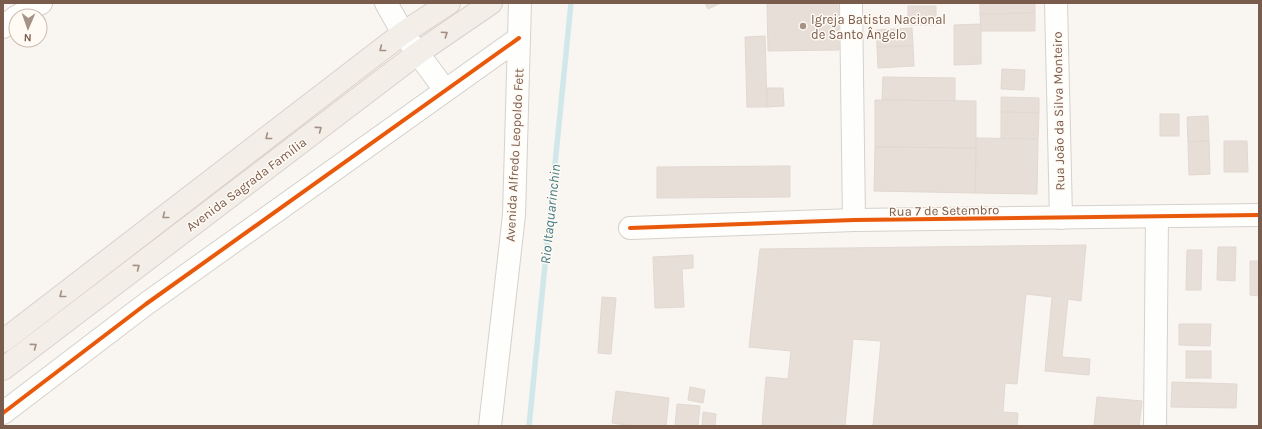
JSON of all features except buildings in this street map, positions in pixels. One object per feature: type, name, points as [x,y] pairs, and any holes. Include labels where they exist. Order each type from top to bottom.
[{"type":"main road","name":"Avenida Sagrada Família","points":[[3,341],[403,34],[449,3]]},
{"type":"main road","name":"Avenida Sagrada Família","points":[[3,370],[418,53],[491,3]]},
{"type":"main road","points":[[42,312],[57,328]]},
{"type":"street","points":[[32,8],[41,3]]},
{"type":"street","points":[[386,3],[403,34],[445,90]]},
{"type":"street","name":"Avenida Alfredo Leopoldo Fett","points":[[490,426],[514,215],[520,3]]},
{"type":"street","points":[[851,3],[854,220]]},
{"type":"street","name":"Rua João da Silva Monteiro","points":[[1056,3],[1061,218]]},
{"type":"street","points":[[3,413],[146,304],[519,38]]},
{"type":"street","name":"Rua 7 de Setembro","points":[[630,228],[854,220],[1259,215]]},
{"type":"street","points":[[1155,426],[1157,217]]},
{"type":"waterway","name":"Rio Itaquarinchin","points":[[529,426],[571,3]]},
{"type":"cycle path","points":[[3,413],[146,304],[519,38]]},
{"type":"cycle path","points":[[630,228],[854,220],[1259,215]]},
{"type":"place","name":"Igreja Batista Nacional de Santo Ângelo","points":[[803,26]]}]
